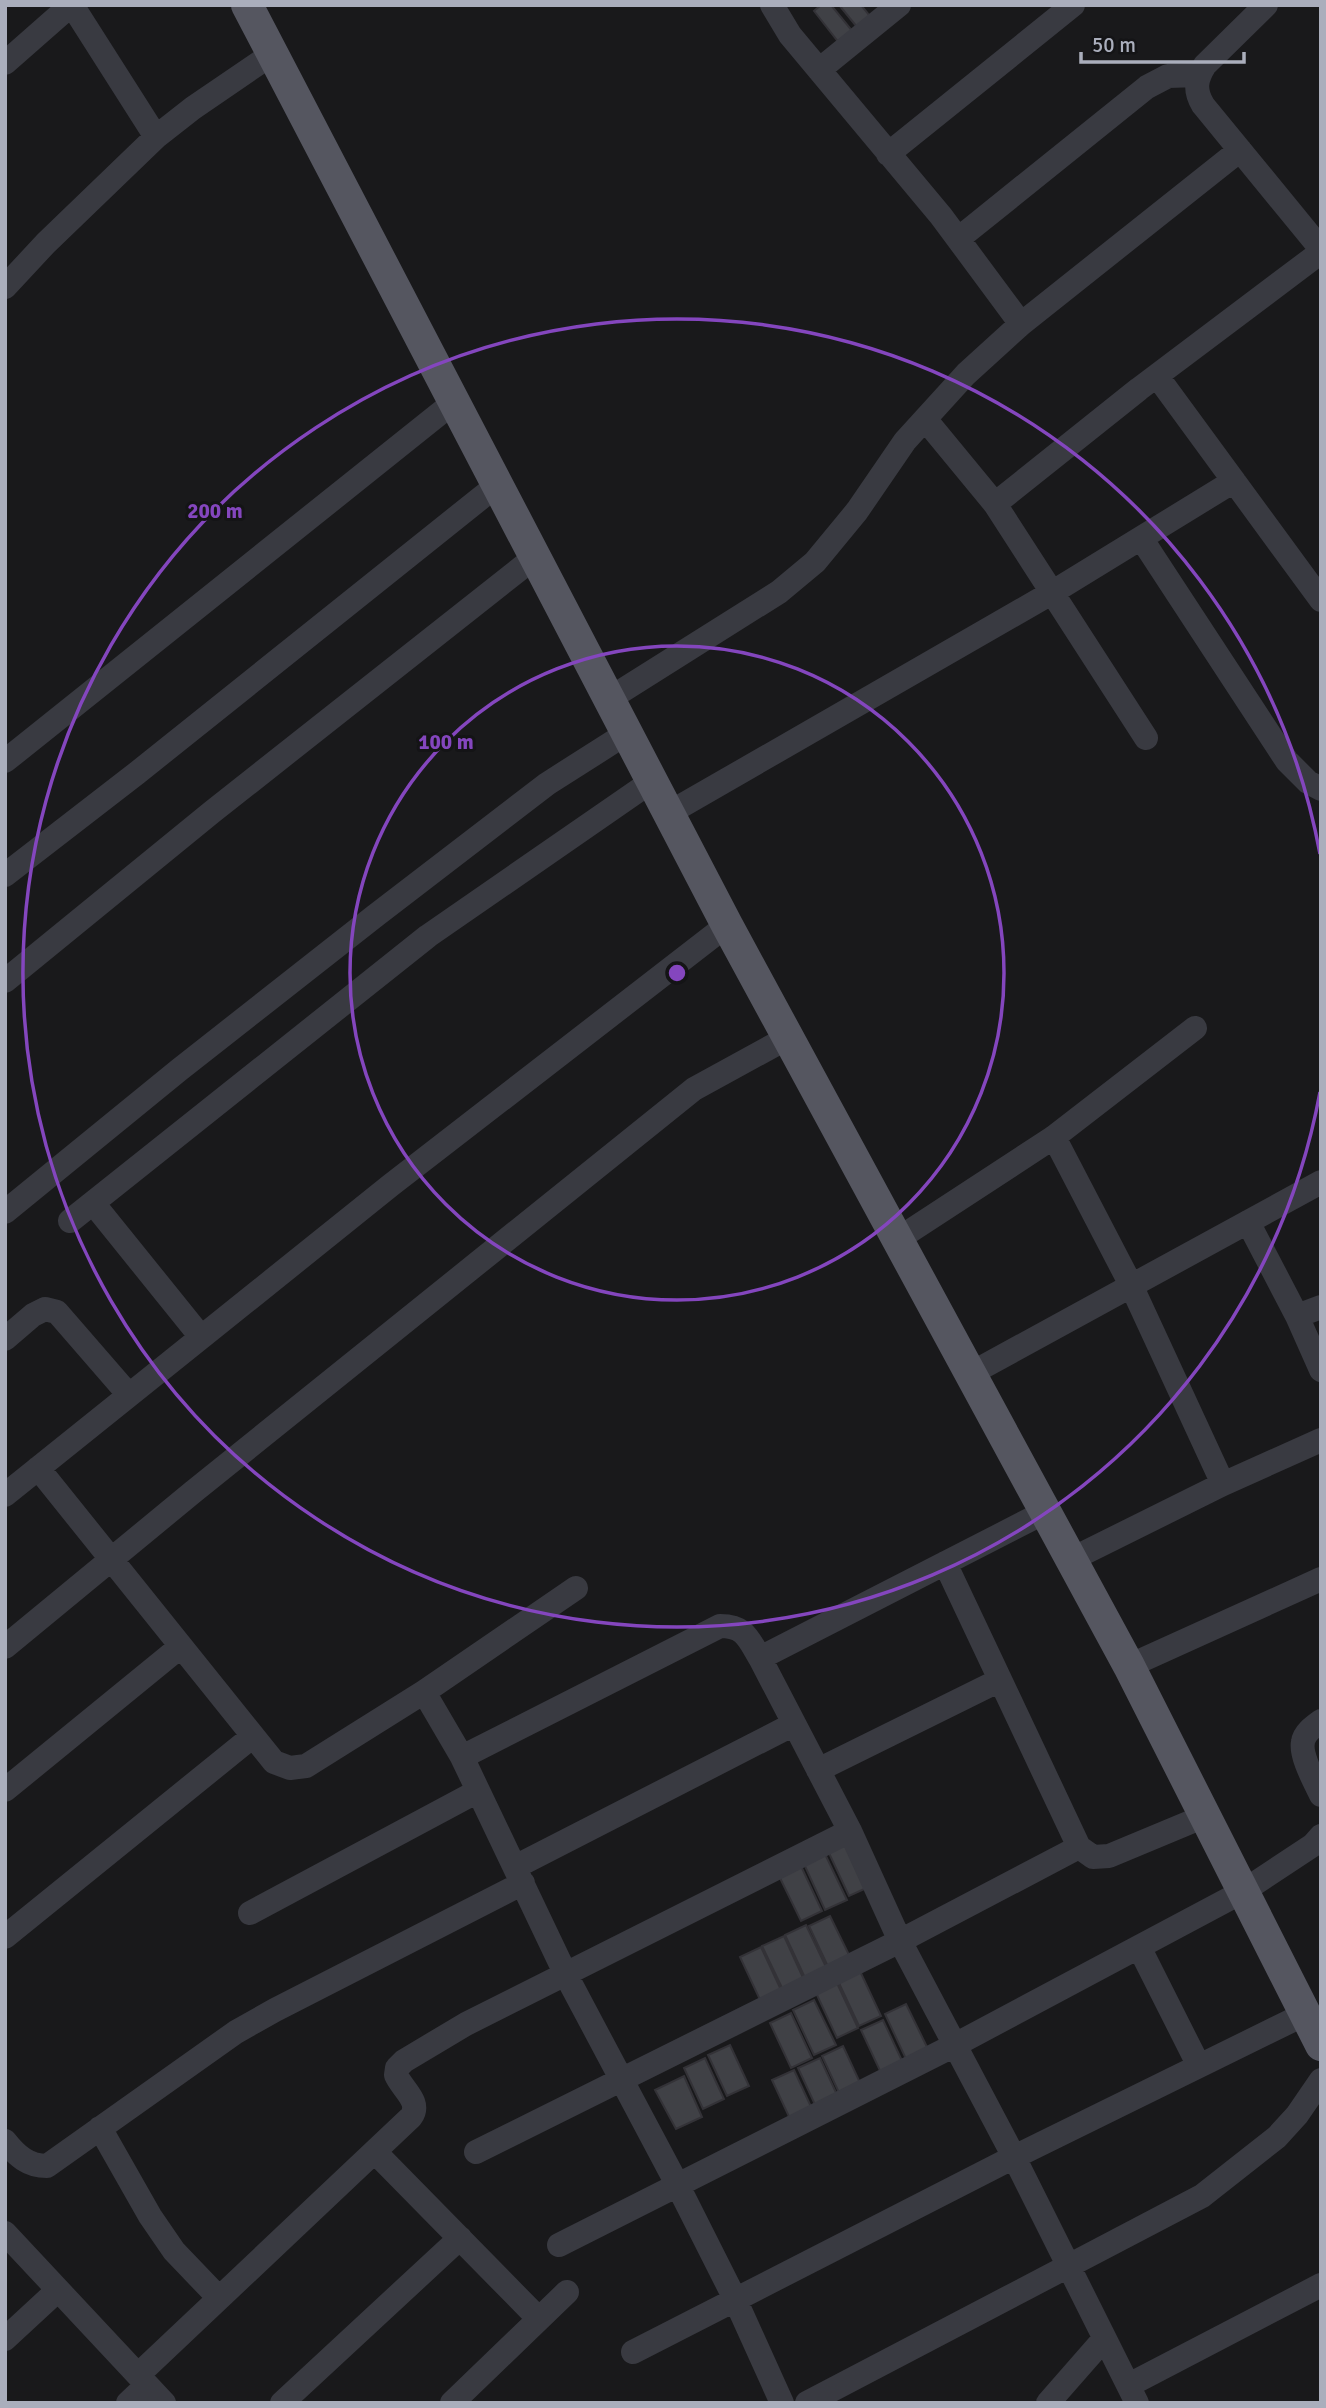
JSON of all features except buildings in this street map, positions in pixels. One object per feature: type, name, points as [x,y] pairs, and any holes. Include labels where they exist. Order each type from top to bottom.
[{"type":"main road","points":[[247,5],[727,925],[1129,1666],[1321,2045]]},
{"type":"street","points":[[5,63],[71,5],[156,137]]},
{"type":"street","points":[[772,5],[790,35],[958,239],[1021,324]]},
{"type":"street","points":[[819,70],[899,5]]},
{"type":"street","points":[[888,154],[1073,5]]},
{"type":"street","points":[[995,504],[1321,250],[1198,95],[1196,85],[1199,75],[1217,52],[1265,5]]},
{"type":"street","points":[[5,287],[46,243],[156,137],[272,54]]},
{"type":"street","points":[[958,239],[1147,87],[1168,76],[1199,75]]},
{"type":"street","points":[[609,699],[769,598],[815,562],[849,522],[905,441],[966,374],[1021,324],[1240,150]]},
{"type":"street","points":[[1157,376],[1321,600]]},
{"type":"street","points":[[5,761],[454,402]]},
{"type":"street","points":[[925,419],[995,504],[1146,738]]},
{"type":"street","points":[[669,813],[1053,593],[1234,481]]},
{"type":"street","points":[[5,875],[497,485]]},
{"type":"street","points":[[1142,538],[1287,761],[1307,782],[1321,789]]},
{"type":"street","points":[[5,981],[535,556]]},
{"type":"street","points":[[5,1212],[169,1079],[547,784],[627,733]]},
{"type":"street","points":[[70,1221],[428,936],[652,781]]},
{"type":"street","points":[[5,1494],[391,1185],[727,925]]},
{"type":"street","points":[[898,1239],[1054,1137],[1195,1028]]},
{"type":"street","points":[[5,1647],[435,1296],[695,1089],[789,1037]]},
{"type":"street","points":[[1054,1137],[1131,1285],[1223,1484]]},
{"type":"street","points":[[970,1374],[1321,1182]]},
{"type":"street","points":[[113,1186],[122,1238]]},
{"type":"street","points":[[93,1202],[201,1337]]},
{"type":"street","points":[[1248,1222],[1297,1316],[1321,1370]]},
{"type":"street","points":[[1297,1316],[1321,1307]]},
{"type":"street","points":[[5,1339],[33,1315],[45,1309],[57,1311],[129,1395]]},
{"type":"street","points":[[1070,1560],[1223,1484],[1321,1440]]},
{"type":"street","points":[[38,1468],[274,1762],[290,1768],[306,1766],[424,1692],[576,1588]]},
{"type":"street","points":[[761,1658],[1045,1512]]},
{"type":"street","points":[[945,1563],[1079,1847],[1093,1857],[1109,1856],[1205,1816]]},
{"type":"street","points":[[1129,1666],[1321,1578]]},
{"type":"street","points":[[462,1757],[720,1626],[734,1626],[746,1634],[761,1658],[850,1831],[900,1941],[953,2046],[1014,2158],[1130,2387],[1321,2285]]},
{"type":"street","points":[[5,1790],[180,1647]]},
{"type":"street","points":[[818,1770],[1000,1680]]},
{"type":"street","points":[[424,1692],[462,1757],[566,1975],[735,2299],[782,2403]]},
{"type":"street","points":[[1321,1721],[1310,1730],[1303,1742],[1305,1759],[1321,1795]]},
{"type":"street","points":[[8,2149],[33,2166],[47,2166],[236,2032],[794,1724]]},
{"type":"street","points":[[5,1937],[253,1736]]},
{"type":"street","points":[[250,1913],[478,1791]]},
{"type":"street","points":[[128,2403],[150,2387],[219,2298],[416,2111],[416,2104],[396,2075],[397,2068],[404,2061],[466,2024],[850,1831]]},
{"type":"street","points":[[559,2245],[953,2046],[1242,1892],[1313,1845],[1321,1836]]},
{"type":"street","points":[[475,2152],[900,1941],[1079,1847]]},
{"type":"street","points":[[1139,1947],[1199,2066]]},
{"type":"street","points":[[633,2352],[1014,2158],[1305,2014]]},
{"type":"street","points":[[807,2403],[1202,2196],[1277,2137],[1297,2115],[1321,2080]]},
{"type":"street","points":[[100,2128],[150,2216],[174,2251],[219,2298]]},
{"type":"street","points":[[375,2152],[539,2319]]},
{"type":"street","points":[[5,2233],[150,2387]]},
{"type":"street","points":[[282,2403],[460,2238]]},
{"type":"street","points":[[5,2339],[58,2290]]},
{"type":"street","points":[[452,2403],[568,2292]]},
{"type":"street","points":[[1048,2403],[1107,2345]]}]
